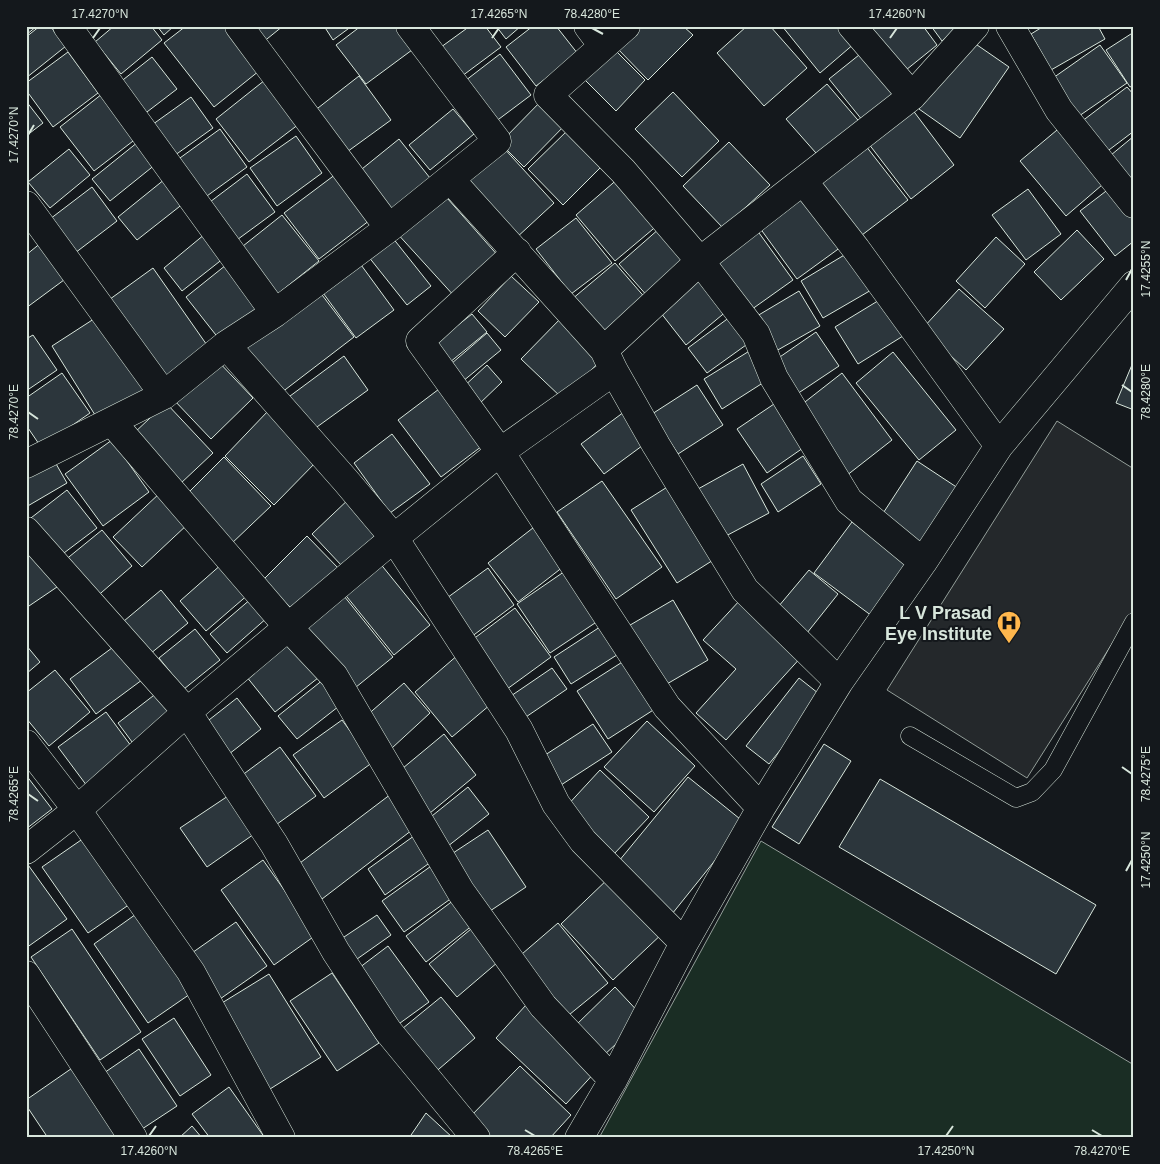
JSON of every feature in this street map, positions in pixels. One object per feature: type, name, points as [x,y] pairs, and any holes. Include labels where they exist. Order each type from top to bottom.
[{"type":"street","points":[[67,26],[275,313]]},
{"type":"street","points":[[239,26],[389,228]]},
{"type":"street","points":[[30,455],[112,422],[164,395],[226,345],[275,313],[389,228],[497,141],[410,26]]},
{"type":"street","points":[[626,26],[595,36],[548,95],[623,171],[700,261],[756,334],[774,378],[849,501],[923,562]]},
{"type":"street","points":[[852,26],[912,96]]},
{"type":"street","points":[[26,850],[78,810],[187,712],[609,360],[700,261],[804,182],[912,96],[975,26]]},
{"type":"street","points":[[1010,26],[1059,110],[1134,204]]},
{"type":"street","points":[[450,179],[517,252],[609,360],[656,445],[745,590],[839,682]]},
{"type":"street","points":[[804,182],[856,249],[999,446]]},
{"type":"street","points":[[26,205],[164,395]]},
{"type":"street","points":[[517,252],[420,341],[500,452],[668,707],[761,808]]},
{"type":"street","points":[[580,1138],[613,1080],[684,943],[761,808],[839,682],[923,562],[999,446],[1134,284]]},
{"type":"street","points":[[226,345],[394,538],[519,730],[556,804],[583,841],[684,943]]},
{"type":"street","points":[[112,422],[289,628],[334,676],[461,892],[543,1006],[613,1080]]},
{"type":"street","points":[[26,531],[187,712],[274,844],[336,952],[388,1031],[476,1138]]},
{"type":"street","points":[[26,744],[78,810],[191,972],[281,1138]]},
{"type":"street","points":[[26,975],[133,1138]]},
{"type":"lane","points":[[910,736],[1016,798],[1032,792],[1053,770],[1134,622]]},
{"type":"green space","points":[[761,841],[1134,1065],[1134,1138],[599,1138]]},
{"type":"shaded area","points":[[1057,421],[1134,469],[1134,609],[1027,778],[887,690]]},
{"type":"building","points":[[26,26],[37,26],[26,35]]},
{"type":"building","points":[[40,26],[50,26],[66,46],[26,78],[26,37]]},
{"type":"building","points":[[114,26],[151,26],[162,40],[121,74],[95,42]]},
{"type":"building","points":[[157,26],[174,26],[164,35]]},
{"type":"building","points":[[186,26],[224,26],[259,71],[214,107],[164,43]]},
{"type":"building","points":[[248,26],[283,26],[262,43]]},
{"type":"building","points":[[324,26],[352,26],[333,40]]},
{"type":"building","points":[[361,26],[395,26],[412,50],[366,84],[336,45]]},
{"type":"building","points":[[470,26],[485,26],[501,47],[458,79],[437,50]]},
{"type":"building","points":[[496,26],[521,26],[506,39]]},
{"type":"building","points":[[533,26],[556,26],[578,54],[536,86],[506,47]]},
{"type":"building","points":[[637,26],[683,26],[693,35],[648,80],[616,47]]},
{"type":"building","points":[[747,26],[770,26],[807,68],[764,106],[717,53]]},
{"type":"building","points":[[782,26],[841,26],[855,43],[820,73]]},
{"type":"building","points":[[877,26],[923,26],[937,45],[901,74],[869,33]]},
{"type":"building","points":[[931,26],[961,26],[942,41]]},
{"type":"building","points":[[1044,26],[1098,26],[1105,39],[1051,70],[1031,34]]},
{"type":"building","points":[[1134,32],[1134,85],[1130,87],[1106,50]]},
{"type":"building","points":[[967,38],[1009,67],[960,138],[919,109]]},
{"type":"building","points":[[1100,45],[1127,83],[1079,116],[1053,78]]},
{"type":"building","points":[[612,47],[645,80],[616,111],[583,78]]},
{"type":"building","points":[[864,51],[902,98],[867,126],[829,79]]},
{"type":"building","points":[[68,52],[98,93],[53,127],[26,90],[26,83]]},
{"type":"building","points":[[500,54],[531,95],[491,125],[461,84]]},
{"type":"building","points":[[152,57],[177,89],[143,115],[119,83]]},
{"type":"building","points":[[359,76],[391,120],[340,157],[309,115]]},
{"type":"building","points":[[265,80],[299,124],[249,162],[216,119]]},
{"type":"building","points":[[827,84],[863,126],[823,161],[786,119]]},
{"type":"building","points":[[1127,87],[1134,95],[1134,131],[1101,156],[1077,125]]},
{"type":"building","points":[[673,92],[719,141],[682,177],[635,129]]},
{"type":"building","points":[[102,94],[137,138],[94,171],[60,127]]},
{"type":"building","points":[[191,97],[213,128],[171,158],[149,127]]},
{"type":"building","points":[[545,97],[569,121],[524,167],[500,143]]},
{"type":"building","points":[[26,101],[43,123],[26,136]]},
{"type":"building","points":[[909,105],[954,165],[911,199],[865,139]]},
{"type":"building","points":[[453,109],[474,134],[430,170],[409,145]]},
{"type":"building","points":[[1063,125],[1109,179],[1066,216],[1020,161]]},
{"type":"building","points":[[570,128],[605,163],[563,205],[528,169]]},
{"type":"building","points":[[220,129],[247,167],[200,201],[173,163]]},
{"type":"building","points":[[296,136],[322,173],[277,206],[250,168]]},
{"type":"building","points":[[1134,136],[1134,196],[1105,160]]},
{"type":"building","points":[[399,139],[430,178],[388,212],[357,173]]},
{"type":"building","points":[[862,141],[908,200],[862,235],[817,177]]},
{"type":"building","points":[[138,142],[156,164],[110,201],[92,179]]},
{"type":"building","points":[[729,142],[770,185],[723,228],[683,186]]},
{"type":"building","points":[[501,145],[554,203],[515,239],[462,181]]},
{"type":"building","points":[[69,149],[90,175],[50,208],[28,182]]},
{"type":"building","points":[[340,171],[374,217],[319,259],[284,213]]},
{"type":"building","points":[[247,174],[275,212],[230,245],[202,208]]},
{"type":"building","points":[[620,177],[659,224],[615,261],[576,215]]},
{"type":"building","points":[[165,179],[184,203],[137,240],[118,217]]},
{"type":"building","points":[[1114,185],[1134,210],[1134,241],[1115,256],[1080,211]]},
{"type":"building","points":[[92,187],[117,221],[75,253],[50,219]]},
{"type":"building","points":[[1028,189],[1061,234],[1026,260],[992,215]]},
{"type":"building","points":[[440,190],[500,258],[456,298],[395,231]]},
{"type":"building","points":[[802,192],[841,247],[797,279],[757,224]]},
{"type":"building","points":[[282,215],[319,261],[275,296],[238,250]]},
{"type":"building","points":[[576,218],[612,263],[571,294],[536,249]]},
{"type":"building","points":[[754,226],[793,280],[748,312],[710,258]]},
{"type":"building","points":[[660,228],[690,263],[649,298],[619,264]]},
{"type":"building","points":[[1077,230],[1104,259],[1061,300],[1034,272]]},
{"type":"building","points":[[205,234],[224,258],[182,291],[164,268]]},
{"type":"building","points":[[392,237],[431,286],[407,305],[368,256]]},
{"type":"building","points":[[996,237],[1025,264],[985,308],[956,281]]},
{"type":"building","points":[[42,242],[68,277],[26,308],[26,255]]},
{"type":"building","points":[[851,251],[873,289],[823,318],[801,281]]},
{"type":"building","points":[[356,258],[394,310],[356,338],[318,286]]},
{"type":"building","points":[[231,261],[267,309],[223,344],[186,297]]},
{"type":"building","points":[[615,263],[647,300],[603,337],[571,300]]},
{"type":"building","points":[[153,268],[209,348],[162,381],[106,302]]},
{"type":"building","points":[[700,274],[728,310],[686,345],[657,308]]},
{"type":"building","points":[[511,276],[539,302],[505,337],[478,311]]},
{"type":"building","points":[[316,287],[354,337],[277,396],[239,346]]},
{"type":"building","points":[[959,289],[1004,329],[966,370],[922,329]]},
{"type":"building","points":[[799,291],[820,326],[776,351],[757,316]]},
{"type":"building","points":[[881,299],[903,336],[858,364],[835,327]]},
{"type":"building","points":[[472,314],[487,332],[444,367],[429,348]]},
{"type":"building","points":[[734,314],[753,340],[707,373],[688,348]]},
{"type":"building","points":[[100,315],[148,392],[100,423],[52,346]]},
{"type":"building","points":[[563,316],[605,356],[563,399],[521,359]]},
{"type":"building","points":[[816,332],[839,366],[797,394],[774,361]]},
{"type":"building","points":[[487,333],[501,350],[457,386],[444,370]]},
{"type":"building","points":[[33,335],[57,370],[26,391],[26,339]]},
{"type":"building","points":[[751,350],[769,379],[722,409],[704,379]]},
{"type":"building","points":[[893,352],[956,430],[919,460],[856,383]]},
{"type":"building","points":[[344,356],[368,390],[310,432],[286,399]]},
{"type":"building","points":[[215,358],[253,398],[211,439],[173,399]]},
{"type":"building","points":[[1134,360],[1134,410],[1116,403]]},
{"type":"building","points":[[487,365],[502,382],[477,406],[461,389]]},
{"type":"building","points":[[62,373],[90,413],[41,447],[26,425],[26,398]]},
{"type":"building","points":[[842,373],[892,440],[846,476],[796,409]]},
{"type":"building","points":[[447,383],[490,440],[441,477],[398,420]]},
{"type":"building","points":[[697,385],[723,425],[678,454],[652,414]]},
{"type":"building","points":[[166,403],[213,453],[180,484],[133,434]]},
{"type":"building","points":[[774,404],[803,448],[767,473],[737,429]]},
{"type":"building","points":[[628,409],[650,440],[604,474],[581,444]]},
{"type":"building","points":[[269,410],[319,459],[274,505],[225,456]]},
{"type":"building","points":[[392,434],[430,484],[390,513],[354,463]]},
{"type":"building","points":[[112,440],[149,492],[103,526],[65,474]]},
{"type":"building","points":[[803,456],[821,484],[778,512],[761,484]]},
{"type":"building","points":[[224,457],[271,506],[230,545],[183,498]]},
{"type":"building","points":[[917,461],[964,492],[926,549],[880,518]]},
{"type":"building","points":[[55,462],[67,483],[26,507],[26,478]]},
{"type":"building","points":[[743,464],[769,513],[724,537],[698,489]]},
{"type":"building","points":[[602,481],[662,567],[616,599],[557,512]]},
{"type":"building","points":[[672,484],[718,557],[677,583],[631,510]]},
{"type":"building","points":[[67,490],[97,528],[56,559],[27,521]]},
{"type":"building","points":[[161,492],[189,523],[142,567],[113,537]]},
{"type":"building","points":[[352,496],[382,529],[342,566],[312,534]]},
{"type":"building","points":[[852,522],[909,566],[872,616],[814,573]]},
{"type":"building","points":[[538,524],[568,563],[518,602],[488,563]]},
{"type":"building","points":[[102,530],[132,566],[94,599],[64,561]]},
{"type":"building","points":[[307,536],[339,569],[296,613],[263,580]]},
{"type":"building","points":[[29,545],[57,587],[26,608],[26,547]]},
{"type":"building","points":[[379,562],[430,625],[394,655],[343,592]]},
{"type":"building","points":[[223,563],[250,593],[206,631],[180,601]]},
{"type":"building","points":[[571,567],[604,617],[550,653],[517,604]]},
{"type":"building","points":[[488,568],[514,605],[467,640],[440,603]]},
{"type":"building","points":[[809,570],[838,594],[803,638],[773,613]]},
{"type":"building","points":[[161,590],[188,623],[150,654],[124,621]]},
{"type":"building","points":[[340,591],[393,657],[350,692],[297,626]]},
{"type":"building","points":[[252,598],[268,617],[227,653],[210,634]]},
{"type":"building","points":[[741,599],[803,655],[726,740],[696,713],[736,669],[703,640]]},
{"type":"building","points":[[673,600],[708,660],[660,688],[625,628]]},
{"type":"building","points":[[515,608],[551,657],[503,692],[468,643]]},
{"type":"building","points":[[603,625],[620,653],[571,684],[554,657]]},
{"type":"building","points":[[195,629],[220,660],[184,689],[159,658]]},
{"type":"building","points":[[294,638],[323,674],[275,712],[246,676]]},
{"type":"building","points":[[120,642],[146,677],[96,714],[70,679]]},
{"type":"building","points":[[26,645],[40,662],[26,674]]},
{"type":"building","points":[[459,654],[497,699],[452,737],[415,692]]},
{"type":"building","points":[[627,659],[658,707],[608,739],[577,691]]},
{"type":"building","points":[[552,668],[567,689],[520,721],[505,700]]},
{"type":"building","points":[[55,670],[90,712],[49,746],[26,718],[26,693]]},
{"type":"building","points":[[799,678],[823,697],[769,764],[746,746]]},
{"type":"building","points":[[324,679],[343,703],[297,739],[278,716]]},
{"type":"building","points":[[404,683],[430,713],[392,748],[365,717]]},
{"type":"building","points":[[162,689],[180,713],[135,746],[118,723]]},
{"type":"building","points":[[237,698],[261,729],[224,758],[200,727]]},
{"type":"building","points":[[106,712],[137,754],[90,790],[58,747]]},
{"type":"building","points":[[342,720],[373,762],[324,798],[293,755]]},
{"type":"building","points":[[647,721],[695,766],[654,812],[604,767]]},
{"type":"building","points":[[593,724],[612,752],[561,785],[542,757]]},
{"type":"building","points":[[444,734],[476,775],[430,813],[397,773]]},
{"type":"building","points":[[824,744],[851,761],[799,844],[772,827]]},
{"type":"building","points":[[280,747],[316,796],[273,827],[237,779]]},
{"type":"building","points":[[600,770],[649,817],[613,855],[564,809]]},
{"type":"building","points":[[26,775],[52,809],[26,829]]},
{"type":"building","points":[[688,777],[745,823],[672,914],[614,867]]},
{"type":"building","points":[[880,779],[1096,905],[1056,974],[839,847]]},
{"type":"building","points":[[468,787],[489,814],[443,850],[422,824]]},
{"type":"building","points":[[231,794],[257,832],[207,867],[180,828]]},
{"type":"building","points":[[391,794],[416,827],[322,899],[296,866]]},
{"type":"building","points":[[488,830],[526,887],[484,915],[447,857]]},
{"type":"building","points":[[418,833],[435,859],[385,895],[368,869]]},
{"type":"building","points":[[84,838],[130,904],[88,933],[42,867]]},
{"type":"building","points":[[263,860],[316,935],[274,965],[221,890]]},
{"type":"building","points":[[26,862],[67,919],[26,948]]},
{"type":"building","points":[[434,864],[456,895],[404,932],[382,901]]},
{"type":"building","points":[[612,875],[665,931],[613,980],[561,924]]},
{"type":"building","points":[[454,900],[473,925],[426,962],[406,936]]},
{"type":"building","points":[[139,912],[193,992],[148,1023],[94,944]]},
{"type":"building","points":[[377,915],[391,935],[350,964],[335,943]]},
{"type":"building","points":[[236,922],[267,966],[220,999],[189,955]]},
{"type":"building","points":[[558,923],[608,983],[564,1019],[515,960]]},
{"type":"building","points":[[72,929],[141,1032],[100,1060],[31,957]]},
{"type":"building","points":[[471,929],[498,962],[457,997],[429,964]]},
{"type":"building","points":[[388,946],[429,1002],[396,1026],[355,971]]},
{"type":"building","points":[[332,973],[379,1043],[337,1071],[290,1001]]},
{"type":"building","points":[[269,974],[321,1057],[270,1089],[217,1006]]},
{"type":"building","points":[[615,987],[644,1018],[603,1056],[575,1026]]},
{"type":"building","points":[[441,997],[475,1038],[432,1075],[397,1033]]},
{"type":"building","points":[[526,1005],[597,1070],[566,1104],[496,1038]]},
{"type":"building","points":[[174,1018],[211,1075],[180,1096],[142,1039]]},
{"type":"building","points":[[139,1049],[177,1106],[139,1131],[101,1075]]},
{"type":"building","points":[[78,1064],[129,1138],[48,1138],[26,1105],[26,1100]]},
{"type":"building","points":[[520,1066],[571,1115],[550,1138],[483,1138],[466,1121]]},
{"type":"building","points":[[229,1087],[265,1138],[210,1138],[192,1114]]},
{"type":"building","points":[[426,1113],[453,1138],[409,1138]]},
{"type":"building","points":[[192,1126],[202,1138],[179,1138]]},
{"type":"place","name":"L V Prasad Eye Institute","points":[[1009,644]]}]
